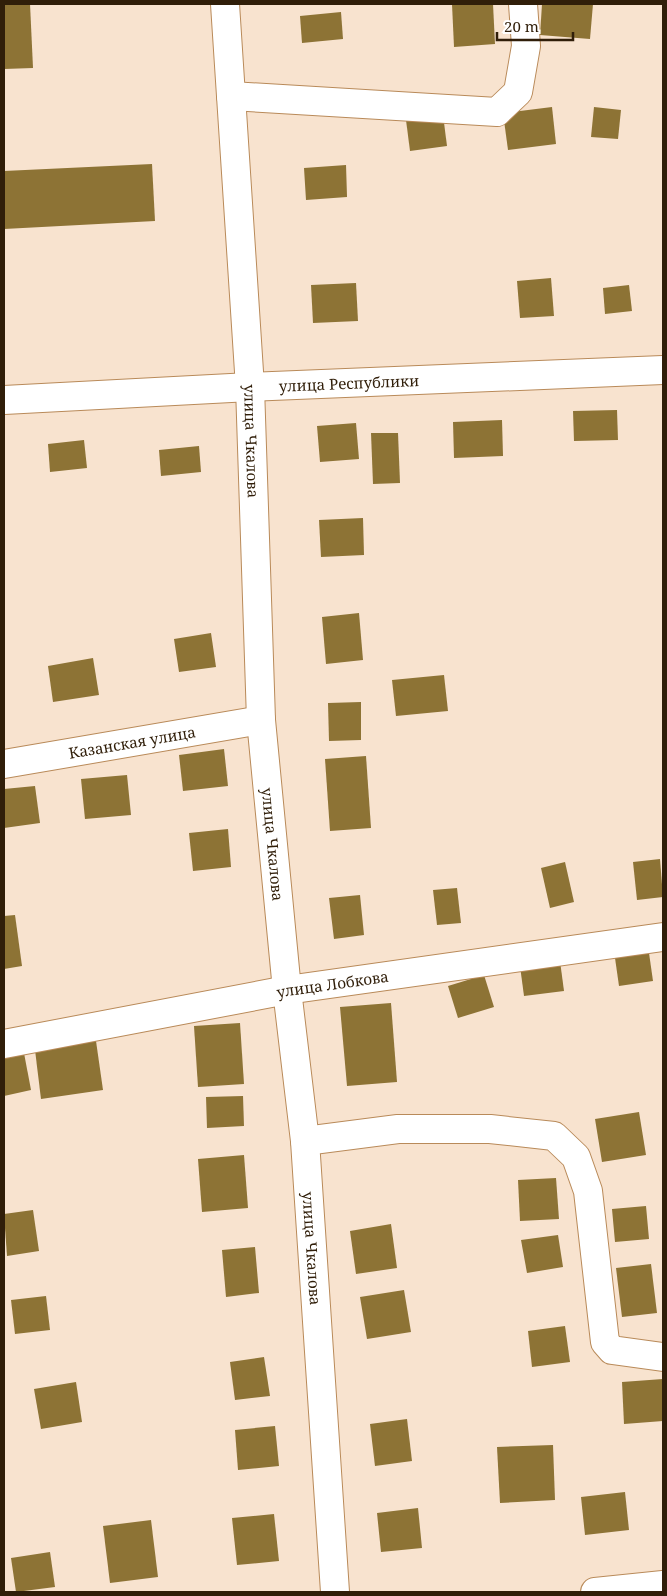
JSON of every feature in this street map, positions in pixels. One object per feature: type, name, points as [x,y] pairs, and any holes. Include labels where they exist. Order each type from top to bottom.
[{"type":"main road","name":"улица Чкалова","points":[[224,4],[250,387],[261,720],[287,990],[305,1141],[334,1592]]},
{"type":"main road","points":[[231,96],[497,112],[518,92],[526,46],[523,4]]},
{"type":"main road","name":"улица Республики","points":[[4,400],[250,387],[663,370]]},
{"type":"main road","name":"Казанская улица","points":[[4,764],[261,720]]},
{"type":"main road","name":"улица Лобкова","points":[[4,1044],[287,990],[663,937]]},
{"type":"main road","points":[[305,1141],[398,1129],[490,1129],[554,1136],[576,1156],[588,1191],[605,1342],[612,1350],[663,1357]]},
{"type":"main road","points":[[595,1592],[663,1585]]},
{"type":"building","points":[[30,4],[33,68],[4,69],[4,5]]},
{"type":"building","points":[[452,4],[493,4],[495,44],[454,47]]},
{"type":"building","points":[[542,4],[593,4],[590,39],[540,35]]},
{"type":"building","points":[[341,12],[343,39],[302,43],[300,16]]},
{"type":"building","points":[[552,107],[556,144],[508,150],[503,113]]},
{"type":"building","points":[[594,107],[621,110],[618,139],[591,137]]},
{"type":"building","points":[[443,115],[447,146],[410,151],[406,120]]},
{"type":"building","points":[[152,164],[155,221],[4,229],[4,171]]},
{"type":"building","points":[[346,165],[347,197],[306,200],[304,168]]},
{"type":"building","points":[[551,278],[554,316],[520,318],[517,281]]},
{"type":"building","points":[[356,283],[358,321],[313,323],[311,285]]},
{"type":"building","points":[[629,285],[632,311],[605,314],[603,288]]},
{"type":"building","points":[[617,410],[618,440],[574,441],[573,411]]},
{"type":"building","points":[[502,420],[503,456],[454,458],[453,422]]},
{"type":"building","points":[[356,423],[359,459],[320,462],[317,426]]},
{"type":"building","points":[[371,433],[398,433],[400,483],[373,484]]},
{"type":"building","points":[[84,440],[87,468],[50,472],[48,444]]},
{"type":"building","points":[[199,446],[201,472],[161,476],[159,450]]},
{"type":"building","points":[[363,518],[364,555],[321,557],[319,520]]},
{"type":"building","points":[[359,613],[363,660],[326,664],[322,617]]},
{"type":"building","points":[[211,633],[216,667],[179,672],[174,639]]},
{"type":"building","points":[[93,658],[99,695],[53,702],[48,666]]},
{"type":"building","points":[[444,675],[448,711],[396,716],[392,680]]},
{"type":"building","points":[[361,702],[361,740],[329,741],[328,703]]},
{"type":"building","points":[[224,749],[228,786],[183,791],[179,755]]},
{"type":"building","points":[[366,756],[371,828],[330,831],[325,759]]},
{"type":"building","points":[[127,775],[131,815],[85,819],[81,779]]},
{"type":"building","points":[[35,786],[40,823],[4,828],[4,789]]},
{"type":"building","points":[[228,829],[231,867],[193,871],[189,833]]},
{"type":"building","points":[[660,859],[663,897],[637,900],[633,862]]},
{"type":"building","points":[[565,862],[574,902],[550,908],[541,868]]},
{"type":"building","points":[[457,888],[461,923],[437,925],[433,890]]},
{"type":"building","points":[[360,895],[364,935],[334,939],[329,898]]},
{"type":"building","points":[[15,915],[22,966],[4,969],[4,916]]},
{"type":"building","points":[[649,953],[653,981],[619,986],[615,958]]},
{"type":"building","points":[[560,961],[564,991],[524,996],[520,966]]},
{"type":"building","points":[[484,975],[494,1007],[458,1018],[448,986]]},
{"type":"building","points":[[391,1003],[397,1082],[347,1086],[340,1007]]},
{"type":"building","points":[[240,1023],[244,1084],[198,1087],[194,1026]]},
{"type":"building","points":[[96,1041],[103,1090],[41,1099],[35,1050]]},
{"type":"building","points":[[24,1053],[31,1090],[4,1096],[4,1058]]},
{"type":"building","points":[[243,1096],[244,1126],[207,1128],[206,1097]]},
{"type":"building","points":[[639,1112],[646,1155],[602,1162],[595,1119]]},
{"type":"building","points":[[244,1155],[248,1208],[202,1212],[198,1159]]},
{"type":"building","points":[[556,1178],[559,1219],[520,1221],[518,1180]]},
{"type":"building","points":[[646,1206],[649,1239],[615,1242],[612,1209]]},
{"type":"building","points":[[33,1210],[39,1251],[7,1256],[4,1214]]},
{"type":"building","points":[[391,1224],[397,1268],[356,1274],[350,1231]]},
{"type":"building","points":[[558,1235],[563,1267],[527,1273],[521,1240]]},
{"type":"building","points":[[255,1247],[259,1293],[226,1297],[222,1250]]},
{"type":"building","points":[[651,1264],[657,1313],[622,1317],[616,1268]]},
{"type":"building","points":[[404,1290],[411,1332],[367,1339],[360,1297]]},
{"type":"building","points":[[46,1296],[50,1330],[15,1334],[11,1300]]},
{"type":"building","points":[[565,1326],[570,1362],[532,1367],[528,1331]]},
{"type":"building","points":[[264,1357],[270,1396],[235,1400],[230,1362]]},
{"type":"building","points":[[663,1379],[663,1421],[624,1424],[622,1382]]},
{"type":"building","points":[[76,1382],[82,1422],[41,1429],[34,1389]]},
{"type":"building","points":[[407,1419],[412,1461],[375,1466],[370,1424]]},
{"type":"building","points":[[275,1426],[279,1466],[238,1470],[235,1430]]},
{"type":"building","points":[[553,1445],[555,1500],[500,1503],[497,1447]]},
{"type":"building","points":[[625,1492],[629,1530],[585,1535],[581,1497]]},
{"type":"building","points":[[418,1508],[422,1548],[381,1552],[377,1513]]},
{"type":"building","points":[[274,1514],[279,1561],[237,1565],[232,1518]]},
{"type":"building","points":[[151,1520],[158,1577],[110,1583],[103,1526]]},
{"type":"building","points":[[50,1552],[55,1587],[16,1592],[11,1558]]}]
